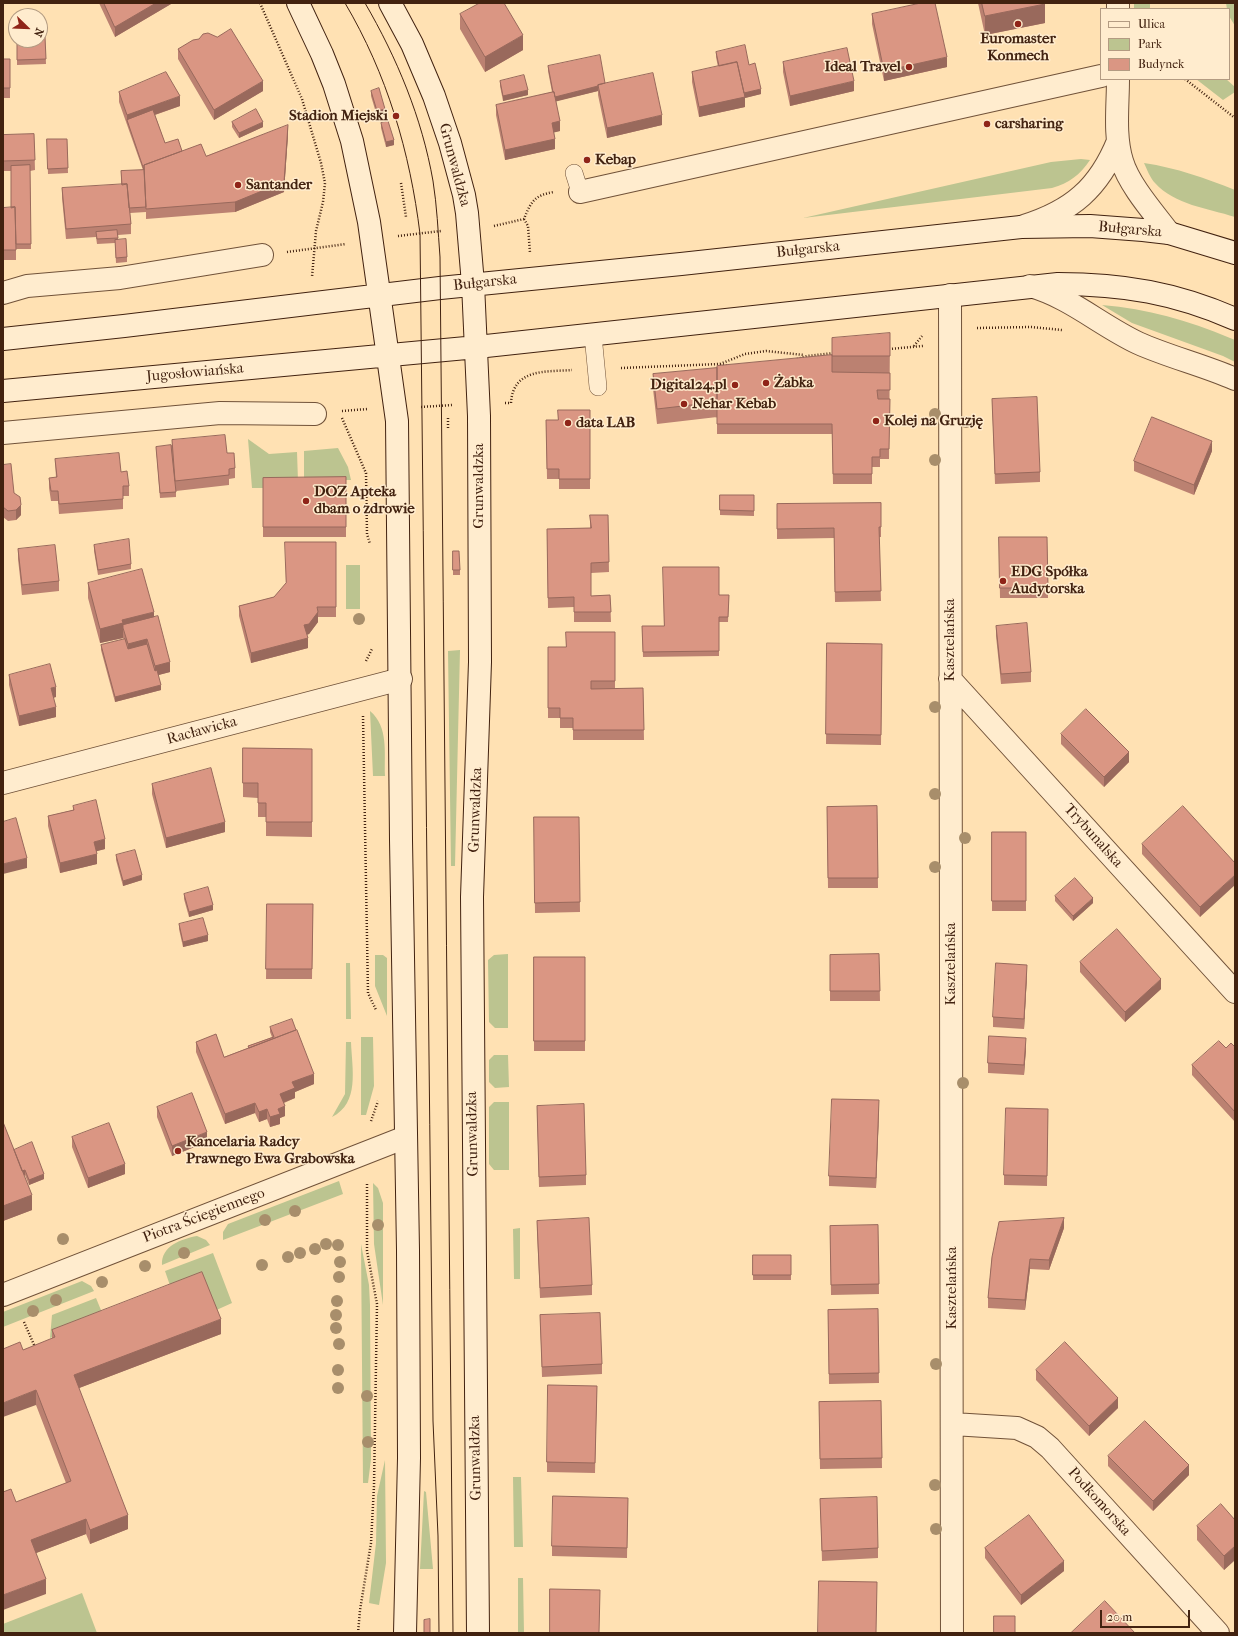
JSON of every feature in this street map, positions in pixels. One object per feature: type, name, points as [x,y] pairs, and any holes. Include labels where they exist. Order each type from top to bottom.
[{"type":"street","points":[[298,3],[331,76],[352,141],[372,240],[378,295],[396,408],[408,1250],[408,1458],[405,1633]]},
{"type":"street","name":"Grunwaldzka","points":[[390,3],[412,44],[442,118],[464,195],[469,229],[477,347],[489,404],[472,896],[478,1633]]},
{"type":"street","points":[[577,182],[1100,76]]},
{"type":"street","points":[[1118,80],[1118,141],[1122,162],[1130,179],[1169,233]]},
{"type":"street","points":[[1021,227],[1042,220],[1076,201],[1104,171],[1118,141]]},
{"type":"street","name":"Bułgarska","points":[[378,295],[473,284],[674,265],[1021,227],[1114,227],[1169,233],[1235,253]]},
{"type":"street","points":[[3,293],[26,286],[120,278],[262,255]]},
{"type":"street","points":[[388,355],[593,335],[1058,284],[1112,285],[1140,289],[1192,302],[1235,319]]},
{"type":"street","points":[[1030,286],[1054,294],[1068,301],[1138,342],[1235,379]]},
{"type":"street","points":[[3,339],[378,295]]},
{"type":"street","name":"Kasztelańska","points":[[950,295],[952,1633]]},
{"type":"street","name":"Jugosłowiańska","points":[[3,391],[388,355]]},
{"type":"street","points":[[3,432],[220,413],[315,414]]},
{"type":"street","name":"Racławicka","points":[[3,783],[400,679]]},
{"type":"street","name":"Trybunalska","points":[[950,679],[1235,992]]},
{"type":"street","name":"Piotra Ściegiennego","points":[[3,1295],[406,1137]]},
{"type":"street","name":"Podkomorska","points":[[952,1424],[1017,1428],[1037,1436],[1050,1448],[1218,1633]]},
{"type":"lane","points":[[593,335],[598,387]]},
{"type":"path","points":[[260,3],[302,99],[321,162],[325,182],[323,202],[316,231],[311,284]]},
{"type":"path","points":[[1186,80],[1235,118]]},
{"type":"path","points":[[524,219],[529,207],[538,196],[568,189],[577,182]]},
{"type":"path","points":[[401,183],[406,217]]},
{"type":"path","points":[[262,255],[400,236],[490,227],[524,219]]},
{"type":"path","points":[[524,219],[528,226],[530,249]]},
{"type":"path","points":[[976,328],[1031,327],[1070,332]]},
{"type":"path","points":[[914,346],[926,331]]},
{"type":"path","points":[[883,349],[929,345]]},
{"type":"path","points":[[719,364],[745,354],[766,351],[807,356]]},
{"type":"path","points":[[793,360],[807,356],[838,353]]},
{"type":"path","points":[[371,548],[367,534],[366,473],[338,411],[511,403],[512,394],[518,382],[529,374],[596,369],[719,364],[733,367]]},
{"type":"path","points":[[448,418],[448,428]]},
{"type":"path","points":[[365,664],[374,642]]},
{"type":"path","points":[[24,1322],[36,1351]]},
{"type":"green space","points":[[1134,3],[1150,3],[1150,8],[1134,8]]},
{"type":"green space","points":[[1226,3],[1235,3],[1235,26],[1230,18],[1230,8],[1227,8]]},
{"type":"green space","points":[[1197,80],[1227,80],[1235,87],[1235,92],[1223,100]]},
{"type":"green space","points":[[1081,159],[1090,160],[1074,178],[1064,184],[1052,188],[803,218],[1051,162]]},
{"type":"green space","points":[[1144,163],[1191,174],[1235,190],[1235,217],[1192,205],[1172,196],[1153,181]]},
{"type":"green space","points":[[1102,305],[1135,309],[1167,316],[1235,340],[1235,362],[1223,356],[1132,323]]},
{"type":"green space","points":[[248,439],[269,454],[297,452],[298,481],[263,481],[263,488],[252,488]]},
{"type":"green space","points":[[338,448],[348,467],[351,480],[304,480],[304,451]]},
{"type":"green space","points":[[346,565],[360,565],[360,609],[346,609]]},
{"type":"green space","points":[[460,650],[455,866],[451,866],[448,651]]},
{"type":"green space","points":[[370,711],[376,717],[383,733],[385,750],[385,776],[373,776]]},
{"type":"green space","points":[[508,954],[508,1028],[495,1028],[489,1022],[488,960],[494,955]]},
{"type":"green space","points":[[375,955],[383,955],[387,958],[387,1016],[375,986]]},
{"type":"green space","points":[[346,963],[350,963],[351,1019],[346,1019]]},
{"type":"green space","points":[[361,1037],[373,1037],[374,1086],[366,1115],[361,1115]]},
{"type":"green space","points":[[346,1042],[351,1042],[353,1074],[351,1094],[341,1111],[332,1117],[345,1094]]},
{"type":"green space","points":[[494,1055],[508,1055],[509,1087],[495,1088],[489,1082],[489,1060]]},
{"type":"green space","points":[[494,1102],[509,1102],[509,1170],[494,1170],[489,1164],[489,1107]]},
{"type":"green space","points":[[339,1181],[343,1194],[223,1240],[223,1232],[228,1224]]},
{"type":"green space","points":[[373,1183],[378,1188],[383,1203],[383,1305],[374,1244]]},
{"type":"green space","points":[[520,1228],[520,1279],[514,1279],[513,1229]]},
{"type":"green space","points":[[197,1236],[206,1240],[210,1245],[162,1265],[163,1258],[168,1248],[179,1241]]},
{"type":"green space","points":[[361,1244],[369,1285],[370,1305],[371,1459],[368,1483],[363,1483]]},
{"type":"green space","points":[[213,1253],[232,1303],[212,1312],[174,1297],[165,1271]]},
{"type":"green space","points":[[82,1281],[91,1286],[94,1291],[3,1327],[3,1312]]},
{"type":"green space","points":[[96,1298],[103,1315],[50,1338],[52,1315]]},
{"type":"green space","points":[[385,1460],[386,1563],[379,1605],[369,1603],[376,1543],[377,1496]]},
{"type":"green space","points":[[513,1477],[521,1477],[523,1547],[514,1547]]},
{"type":"green space","points":[[424,1491],[426,1492],[433,1569],[420,1569]]},
{"type":"green space","points":[[518,1578],[523,1578],[524,1633],[518,1633]]},
{"type":"green space","points":[[82,1593],[97,1633],[3,1633],[3,1624]]},
{"type":"building","points":[[104,3],[156,3],[115,27]]},
{"type":"building","points":[[480,3],[504,3],[523,35],[485,57],[460,14]]},
{"type":"building","points":[[921,3],[935,3],[947,57],[884,71],[872,14]]},
{"type":"building","points":[[982,3],[1045,3],[1045,4],[985,16]]},
{"type":"building","points":[[231,29],[263,81],[214,110],[178,49],[193,40],[199,39],[203,34],[208,33],[217,37]]},
{"type":"building","points":[[745,45],[749,65],[755,63],[761,89],[744,93],[737,62],[719,66],[716,52]]},
{"type":"building","points":[[17,48],[46,48],[46,59],[17,60]]},
{"type":"building","points":[[847,48],[854,81],[790,96],[783,62]]},
{"type":"building","points":[[600,55],[605,83],[555,97],[548,66]]},
{"type":"building","points":[[3,59],[10,59],[10,88],[3,88]]},
{"type":"building","points":[[737,62],[745,97],[699,107],[692,72]]},
{"type":"building","points":[[166,72],[180,96],[127,115],[119,92]]},
{"type":"building","points":[[653,73],[662,115],[607,128],[598,85]]},
{"type":"building","points":[[524,75],[528,90],[503,96],[500,81]]},
{"type":"building","points":[[379,88],[385,109],[377,111],[371,91]]},
{"type":"building","points":[[554,92],[560,121],[552,123],[555,139],[505,150],[496,105]]},
{"type":"building","points":[[256,109],[263,122],[239,133],[232,122]]},
{"type":"building","points":[[153,110],[165,143],[178,139],[182,151],[144,165],[144,170],[127,120]]},
{"type":"building","points":[[388,121],[394,140],[386,142],[381,123]]},
{"type":"building","points":[[288,125],[284,182],[235,202],[146,209],[144,165],[201,144],[206,156]]},
{"type":"building","points":[[34,134],[35,160],[3,161],[3,135]]},
{"type":"building","points":[[47,139],[67,139],[68,168],[48,169]]},
{"type":"building","points":[[30,165],[31,244],[16,244],[15,207],[11,208],[11,166]]},
{"type":"building","points":[[144,170],[146,207],[129,208],[127,184],[122,185],[121,171]]},
{"type":"building","points":[[127,184],[131,224],[66,229],[62,188]]},
{"type":"building","points":[[15,207],[16,250],[3,250],[3,208]]},
{"type":"building","points":[[117,230],[118,238],[97,239],[96,232]]},
{"type":"building","points":[[126,239],[127,257],[116,258],[115,240]]},
{"type":"building","points":[[890,333],[890,356],[832,356],[832,338]]},
{"type":"building","points":[[832,355],[832,372],[890,373],[890,390],[877,390],[878,399],[890,399],[889,449],[880,449],[880,457],[872,457],[872,474],[833,474],[832,424],[717,424],[717,366]]},
{"type":"building","points":[[717,368],[717,402],[657,409],[653,374]]},
{"type":"building","points":[[1037,397],[1040,472],[995,474],[992,399]]},
{"type":"building","points":[[558,410],[590,410],[590,479],[559,479],[559,469],[547,469],[546,420],[558,420]]},
{"type":"building","points":[[1152,417],[1212,441],[1194,485],[1134,461]]},
{"type":"building","points":[[225,435],[227,453],[234,453],[235,468],[229,469],[229,475],[175,481],[172,440]]},
{"type":"building","points":[[171,445],[176,492],[160,493],[156,447]]},
{"type":"building","points":[[119,453],[121,472],[127,471],[129,486],[123,486],[123,499],[59,504],[58,491],[51,491],[49,478],[57,477],[55,459]]},
{"type":"building","points":[[11,464],[14,493],[20,497],[21,505],[16,510],[8,511],[3,507],[3,465]]},
{"type":"building","points":[[346,477],[346,527],[263,527],[263,478]]},
{"type":"building","points":[[720,495],[754,495],[754,511],[720,510]]},
{"type":"building","points":[[881,503],[881,527],[879,527],[881,591],[835,592],[834,528],[777,529],[777,504]]},
{"type":"building","points":[[590,515],[608,515],[609,562],[591,563],[591,596],[610,595],[611,612],[574,612],[574,597],[548,598],[547,529],[591,528]]},
{"type":"building","points":[[999,537],[1047,537],[1048,588],[1000,588]]},
{"type":"building","points":[[129,539],[131,564],[98,570],[94,545]]},
{"type":"building","points":[[285,542],[336,542],[336,607],[317,607],[318,612],[309,624],[304,625],[308,638],[251,653],[239,606],[274,597],[286,583]]},
{"type":"building","points":[[55,545],[59,581],[22,585],[18,549]]},
{"type":"building","points":[[453,551],[459,551],[460,570],[453,570]]},
{"type":"building","points":[[663,567],[719,567],[719,595],[729,595],[728,617],[719,617],[719,651],[643,652],[642,626],[664,626]]},
{"type":"building","points":[[142,569],[154,612],[122,620],[123,623],[100,629],[88,583]]},
{"type":"building","points":[[158,616],[170,662],[155,666],[147,639],[128,644],[123,625]]},
{"type":"building","points":[[1027,623],[1031,672],[1001,674],[996,626]]},
{"type":"building","points":[[566,632],[615,632],[615,681],[591,681],[591,689],[643,688],[644,730],[573,730],[573,718],[560,718],[560,708],[548,708],[548,647],[566,647]]},
{"type":"building","points":[[125,639],[128,649],[147,644],[161,685],[115,697],[101,645]]},
{"type":"building","points":[[827,643],[882,644],[881,735],[826,734]]},
{"type":"building","points":[[50,664],[56,687],[51,688],[56,707],[19,716],[9,675]]},
{"type":"building","points":[[1086,709],[1129,752],[1104,777],[1061,734]]},
{"type":"building","points":[[243,748],[312,749],[312,822],[266,822],[266,803],[258,803],[258,783],[243,783]]},
{"type":"building","points":[[211,768],[225,822],[166,838],[152,784]]},
{"type":"building","points":[[96,800],[105,839],[94,842],[97,854],[60,863],[48,816],[74,810],[73,806]]},
{"type":"building","points":[[877,806],[878,878],[828,878],[827,807]]},
{"type":"building","points":[[1183,806],[1235,863],[1235,875],[1200,907],[1142,844]]},
{"type":"building","points":[[534,817],[579,817],[580,902],[535,903]]},
{"type":"building","points":[[16,818],[27,858],[3,864],[3,822]]},
{"type":"building","points":[[992,832],[1026,832],[1026,901],[992,901]]},
{"type":"building","points":[[135,850],[142,875],[123,881],[116,855]]},
{"type":"building","points":[[1075,878],[1093,898],[1073,916],[1055,896]]},
{"type":"building","points":[[208,887],[213,905],[189,912],[184,894]]},
{"type":"building","points":[[267,904],[313,904],[312,969],[266,969]]},
{"type":"building","points":[[203,918],[208,935],[183,942],[179,924]]},
{"type":"building","points":[[1117,929],[1161,979],[1125,1012],[1080,962]]},
{"type":"building","points":[[879,954],[880,991],[830,991],[830,955]]},
{"type":"building","points":[[534,957],[585,957],[585,1041],[534,1041]]},
{"type":"building","points":[[996,963],[1027,965],[1024,1019],[993,1017]]},
{"type":"building","points":[[292,1019],[296,1030],[249,1048],[248,1046],[274,1037],[270,1027]]},
{"type":"building","points":[[297,1030],[314,1074],[292,1082],[295,1088],[280,1094],[285,1106],[278,1109],[280,1114],[270,1117],[267,1109],[259,1112],[255,1103],[225,1114],[196,1042],[216,1034],[224,1057]]},
{"type":"building","points":[[989,1036],[1026,1038],[1024,1065],[988,1063]]},
{"type":"building","points":[[1219,1041],[1226,1048],[1231,1043],[1235,1047],[1235,1112],[1192,1065]]},
{"type":"building","points":[[192,1093],[207,1132],[172,1146],[157,1107]]},
{"type":"building","points":[[832,1099],[879,1100],[876,1178],[829,1176]]},
{"type":"building","points":[[584,1104],[586,1175],[539,1177],[537,1106]]},
{"type":"building","points":[[1006,1108],[1048,1109],[1047,1176],[1004,1175]]},
{"type":"building","points":[[3,1122],[32,1195],[3,1206]]},
{"type":"building","points":[[109,1123],[125,1164],[88,1178],[72,1137]]},
{"type":"building","points":[[32,1142],[44,1174],[29,1180],[25,1170],[22,1171],[14,1150]]},
{"type":"building","points":[[589,1218],[592,1285],[540,1288],[537,1221]]},
{"type":"building","points":[[1064,1218],[1049,1260],[1030,1259],[1025,1300],[988,1298],[992,1257],[999,1222]]},
{"type":"building","points":[[878,1225],[879,1284],[831,1285],[830,1226]]},
{"type":"building","points":[[753,1255],[791,1255],[791,1275],[753,1275]]},
{"type":"building","points":[[202,1272],[221,1319],[74,1375],[128,1515],[90,1530],[86,1519],[31,1540],[46,1579],[3,1595],[3,1492],[11,1489],[16,1502],[71,1481],[36,1390],[3,1403],[3,1349],[20,1342],[23,1350],[55,1337],[52,1330]]},
{"type":"building","points":[[878,1309],[879,1373],[829,1374],[828,1310]]},
{"type":"building","points":[[600,1313],[602,1364],[542,1367],[540,1315]]},
{"type":"building","points":[[1065,1342],[1118,1398],[1089,1426],[1036,1370]]},
{"type":"building","points":[[548,1385],[597,1386],[595,1463],[547,1462]]},
{"type":"building","points":[[881,1401],[882,1458],[820,1459],[819,1402]]},
{"type":"building","points":[[1145,1421],[1189,1465],[1153,1501],[1108,1456]]},
{"type":"building","points":[[553,1496],[628,1498],[627,1548],[552,1546]]},
{"type":"building","points":[[877,1497],[878,1548],[822,1551],[820,1499]]},
{"type":"building","points":[[1221,1504],[1235,1520],[1235,1546],[1224,1556],[1197,1526]]},
{"type":"building","points":[[1029,1515],[1064,1561],[1021,1595],[985,1548]]},
{"type":"building","points":[[819,1581],[877,1582],[876,1633],[818,1633]]},
{"type":"building","points":[[550,1589],[600,1590],[599,1633],[550,1633]]},
{"type":"building","points":[[1105,1601],[1135,1633],[1071,1633]]},
{"type":"building","points":[[994,1616],[1015,1616],[1015,1633],[994,1633]]},
{"type":"building","points":[[430,1619],[430,1633],[424,1633],[424,1620]]},
{"type":"tram line","points":[[345,3],[360,30],[385,86],[403,144],[410,173],[420,234],[433,1421],[438,1536],[439,1633]]},
{"type":"tram line","points":[[365,3],[398,67],[422,134],[433,181],[440,257],[453,1633]]},
{"type":"place","name":"Euromaster Konmech","points":[[1018,24]]},
{"type":"place","name":"Ideal Travel","points":[[909,67]]},
{"type":"place","name":"Stadion Miejski","points":[[396,116]]},
{"type":"place","name":"carsharing","points":[[987,124]]},
{"type":"place","name":"Kebap","points":[[587,160]]},
{"type":"place","name":"Santander","points":[[238,185]]},
{"type":"place","name":"Żabka","points":[[766,383]]},
{"type":"place","name":"Digital24.pl","points":[[735,385]]},
{"type":"place","name":"Nehar Kebab","points":[[684,404]]},
{"type":"place","name":"Kolej na Gruzję","points":[[876,421]]},
{"type":"place","name":"data LAB","points":[[568,423]]},
{"type":"place","name":"DOZ Apteka dbam o zdrowie","points":[[306,501]]},
{"type":"place","name":"EDG Spółka Audytorska","points":[[1003,581]]},
{"type":"place","name":"Kancelaria Radcy Prawnego Ewa Grabowska","points":[[178,1151]]}]
